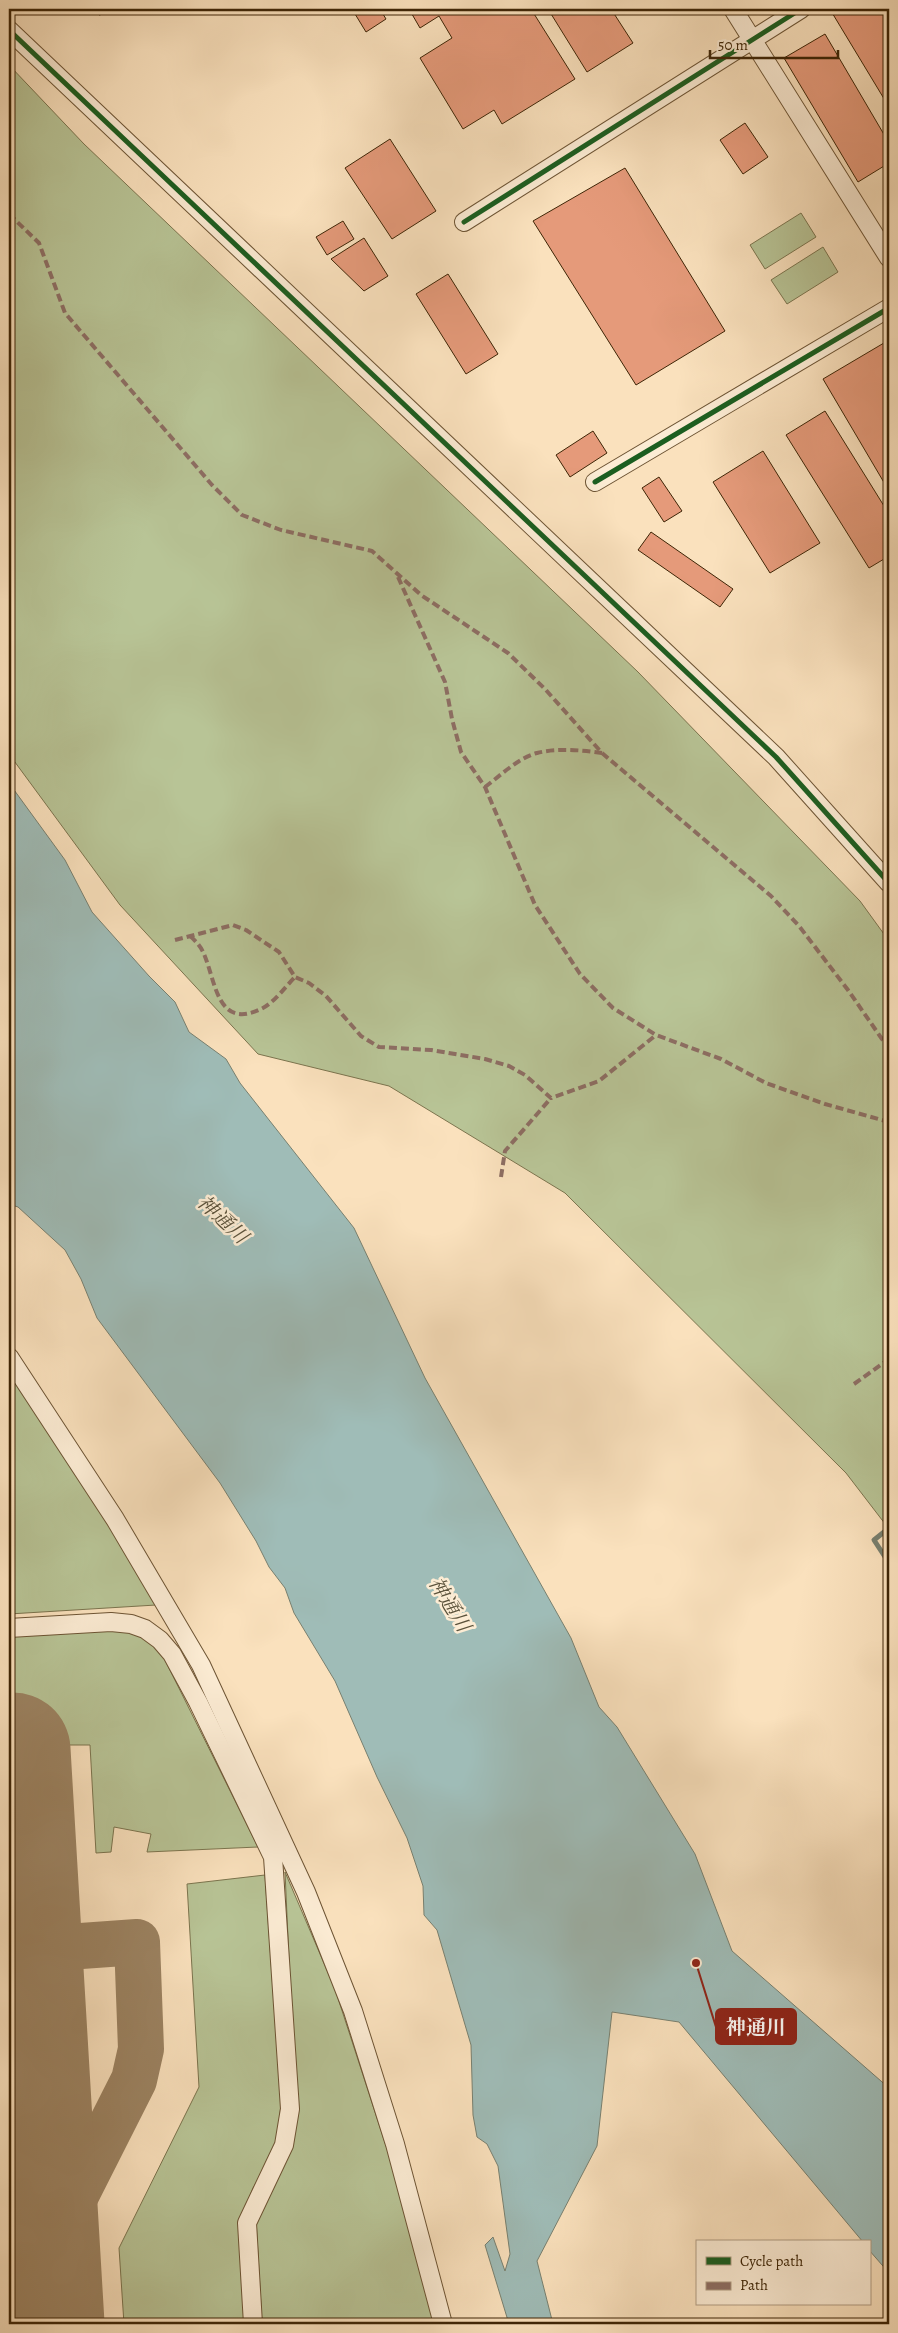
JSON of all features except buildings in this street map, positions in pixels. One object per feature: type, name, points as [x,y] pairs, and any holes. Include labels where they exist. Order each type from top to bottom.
[{"type":"street","points":[[734,9],[889,258]]},
{"type":"street","points":[[464,222],[801,9]]},
{"type":"street","points":[[9,30],[776,756],[889,883]]},
{"type":"street","points":[[595,482],[889,308]]},
{"type":"street","points":[[9,1356],[114,1519],[201,1665],[306,1892],[356,2020],[395,2144],[443,2324]]},
{"type":"street","points":[[9,1628],[111,1622],[131,1624],[145,1629],[160,1640],[172,1654],[198,1702],[273,1857],[290,2108],[284,2145],[247,2223],[253,2324]]},
{"type":"green space","points":[[9,65],[84,144],[638,672],[860,901],[889,941],[889,1529],[846,1473],[565,1193],[389,1086],[258,1054],[120,905],[9,754]]},
{"type":"green space","points":[[801,213],[816,237],[765,269],[750,245]]},
{"type":"green space","points":[[823,247],[838,272],[787,304],[771,280]]},
{"type":"green space","points":[[9,1369],[96,1498],[156,1605],[9,1614]]},
{"type":"green space","points":[[112,1629],[133,1632],[159,1648],[258,1847],[147,1852],[151,1834],[114,1827],[111,1852],[96,1853],[90,1745],[9,1745],[9,1635]]},
{"type":"green space","points":[[285,1872],[335,1989],[388,2152],[436,2324],[262,2324],[256,2219],[296,2114]]},
{"type":"green space","points":[[265,1875],[281,2103],[274,2154],[253,2188],[240,2221],[247,2324],[124,2324],[119,2248],[199,2087],[187,1884]]},
{"type":"water","points":[[9,783],[65,860],[92,912],[175,1002],[189,1032],[226,1059],[240,1083],[354,1228],[425,1378],[571,1638],[599,1707],[617,1727],[695,1854],[732,1951],[889,2088],[889,2273],[870,2251],[870,2240],[861,2240],[679,2022],[612,2012],[597,2146],[537,2261],[553,2324],[509,2324],[485,2245],[493,2237],[505,2271],[510,2254],[498,2166],[487,2144],[477,2137],[473,2115],[471,2045],[437,1930],[424,1915],[423,1886],[407,1838],[377,1777],[335,1681],[294,1613],[285,1588],[269,1567],[256,1541],[220,1483],[97,1318],[81,1279],[65,1250],[18,1207],[9,1204]]},
{"type":"waterway","points":[[889,1528],[874,1540],[889,1563]]},
{"type":"taxiway","points":[[25,1950],[137,1942],[141,2049],[134,2080],[43,2260]]},
{"type":"runway","points":[[13,1750],[47,2324]]},
{"type":"marked path","points":[[9,214],[39,243],[65,313],[212,485],[242,515],[281,530],[372,551],[421,595],[508,653],[545,689],[602,753],[771,896],[799,926],[848,990],[882,1039],[889,1045]]},
{"type":"marked path","points":[[398,577],[445,682],[461,752],[485,787],[535,905],[580,974],[613,1008],[656,1035],[721,1059],[766,1083],[825,1104],[889,1122]]},
{"type":"marked path","points":[[485,787],[516,763],[530,755],[552,750],[602,753]]},
{"type":"marked path","points":[[175,940],[233,925],[246,930],[279,952],[295,977],[309,983],[326,996],[361,1036],[379,1047],[431,1050],[485,1059],[509,1066],[525,1075],[551,1098],[599,1081],[656,1035]]},
{"type":"marked path","points":[[190,936],[203,951],[220,1000],[235,1013],[246,1014],[261,1009],[275,999],[295,977]]},
{"type":"marked path","points":[[501,1177],[505,1151],[551,1098]]},
{"type":"marked path","points":[[854,1384],[889,1359]]},
{"type":"cycle path","points":[[464,222],[801,9]]},
{"type":"cycle path","points":[[9,30],[776,757],[889,883]]},
{"type":"cycle path","points":[[595,482],[889,308]]},
{"type":"place","name":"神通川","points":[[696,1963]]}]
